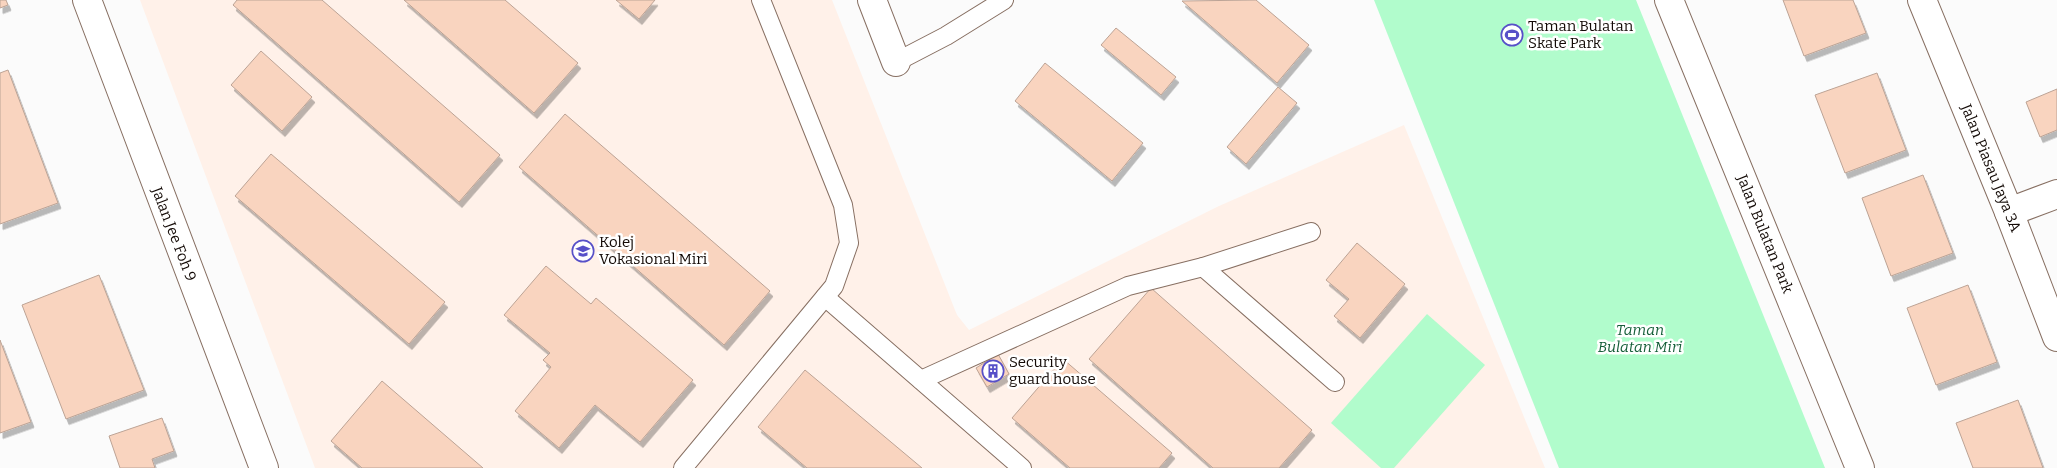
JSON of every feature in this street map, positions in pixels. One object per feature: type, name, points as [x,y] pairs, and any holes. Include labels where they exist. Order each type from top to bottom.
[{"type":"street","name":"Jalan Jee Foh 9","points":[[87,0],[264,468]]},
{"type":"street","points":[[872,0],[896,62]]},
{"type":"street","name":"Jalan Bulatan Park","points":[[1670,0],[1860,468]]},
{"type":"street","name":"Jalan Piasau Jaya 3A","points":[[1922,0],[2009,212],[2057,337]]},
{"type":"street","points":[[2009,212],[2057,194]]},
{"type":"lane","points":[[683,468],[834,286],[849,243],[843,205],[761,0]]},
{"type":"lane","points":[[896,62],[946,36],[1004,0]]},
{"type":"lane","points":[[921,380],[1128,286],[1203,267],[1310,232]]},
{"type":"lane","points":[[1203,267],[1335,382]]},
{"type":"lane","points":[[825,297],[1022,468]]},
{"type":"shaded area","name":"Kolej Vokasional Miri","points":[[140,0],[832,0],[957,315],[969,330],[1219,206],[1404,125],[1545,468],[315,468]]},
{"type":"green space","name":"Taman Bulatan Miri","points":[[1374,0],[1636,0],[1825,468],[1559,468]]},
{"type":"green space","points":[[1427,314],[1485,365],[1394,468],[1381,468],[1331,423]]},
{"type":"building","points":[[0,0],[6,0],[8,5],[0,8]]},
{"type":"building","points":[[237,0],[322,0],[500,155],[459,202],[233,5]]},
{"type":"building","points":[[404,0],[505,0],[578,63],[534,113]]},
{"type":"building","points":[[616,0],[655,0],[639,19]]},
{"type":"building","points":[[1256,0],[1309,45],[1277,83],[1182,1]]},
{"type":"building","points":[[1783,0],[1853,0],[1866,33],[1804,56]]},
{"type":"building","points":[[1116,28],[1176,77],[1161,95],[1101,45]]},
{"type":"building","points":[[261,51],[312,97],[282,131],[231,85]]},
{"type":"building","points":[[1045,63],[1143,143],[1112,181],[1015,101]]},
{"type":"building","points":[[8,70],[58,203],[0,224],[0,73]]},
{"type":"building","points":[[1877,73],[1906,150],[1845,173],[1815,95]]},
{"type":"building","points":[[1278,87],[1297,103],[1246,164],[1227,147]]},
{"type":"building","points":[[2057,89],[2057,130],[2040,137],[2026,102]]},
{"type":"building","points":[[565,114],[770,291],[724,345],[519,167]]},
{"type":"building","points":[[271,154],[445,302],[409,344],[235,196]]},
{"type":"building","points":[[1923,175],[1953,253],[1891,276],[1862,198]]},
{"type":"building","points":[[1357,243],[1405,284],[1360,338],[1334,316],[1349,299],[1326,280]]},
{"type":"building","points":[[546,266],[591,304],[596,298],[693,380],[640,442],[595,405],[559,448],[515,411],[551,367],[543,360],[550,353],[504,315]]},
{"type":"building","points":[[99,275],[144,390],[66,419],[22,305]]},
{"type":"building","points":[[1968,285],[1997,362],[1936,385],[1907,308]]},
{"type":"building","points":[[1151,288],[1312,430],[1279,468],[1213,468],[1089,359]]},
{"type":"building","points":[[0,340],[31,422],[0,433]]},
{"type":"building","name":"Security guard house","points":[[998,354],[1009,374],[987,387],[976,368]]},
{"type":"building","points":[[1063,359],[1172,453],[1159,468],[1070,468],[1012,418]]},
{"type":"building","points":[[805,370],[922,468],[807,468],[758,427]]},
{"type":"building","points":[[382,381],[483,468],[362,468],[331,441]]},
{"type":"building","points":[[2018,400],[2043,468],[1973,468],[1956,423]]},
{"type":"building","points":[[162,418],[174,451],[152,459],[155,468],[120,468],[109,436]]},
{"type":"place","name":"Taman Bulatan Skate Park","points":[[1512,35]]},
{"type":"place","name":"Kolej Vokasional Miri","points":[[583,251]]},
{"type":"place","name":"Security guard house","points":[[993,371]]}]
